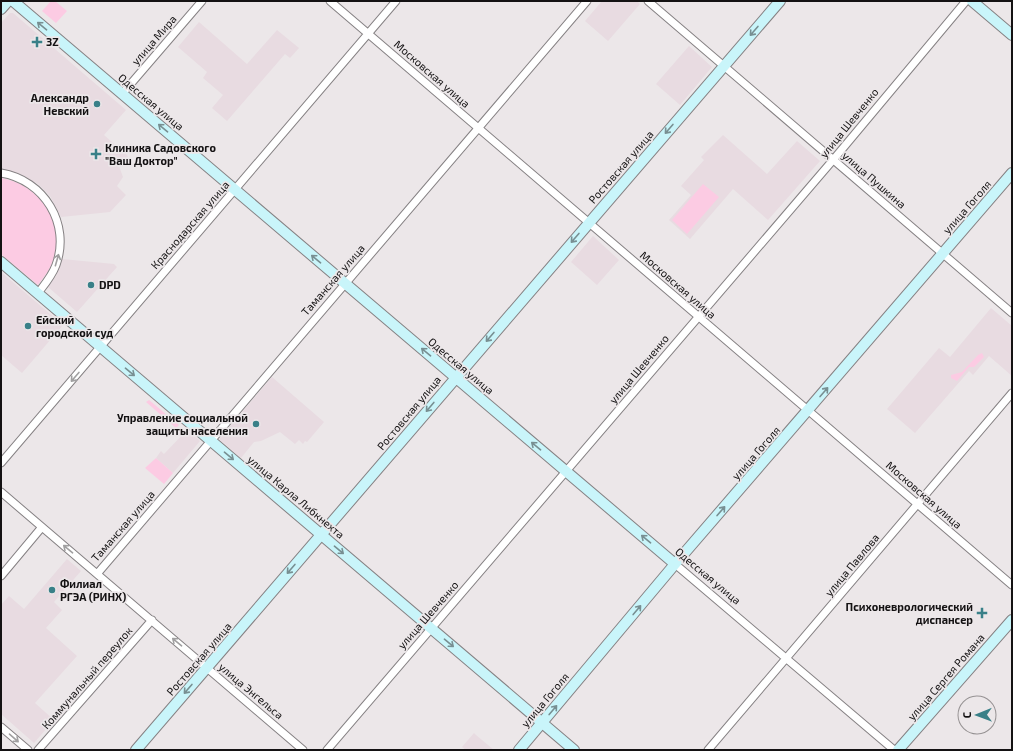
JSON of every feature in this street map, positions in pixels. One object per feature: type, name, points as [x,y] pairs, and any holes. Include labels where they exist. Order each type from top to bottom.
[{"type":"street","points":[[1,9],[8,1]]},
{"type":"street","name":"Одесская улица","points":[[13,1],[894,750]]},
{"type":"street","name":"улица Мира","points":[[122,94],[202,1]]},
{"type":"street","name":"Московская улица","points":[[330,1],[1012,585]]},
{"type":"street","name":"Краснодарская улица","points":[[1,463],[396,1]]},
{"type":"street","name":"Таманская улица","points":[[97,574],[587,1]]},
{"type":"street","name":"улица Пушкина","points":[[648,1],[1012,313]]},
{"type":"street","name":"Ростовская улица","points":[[136,750],[455,377],[780,1]]},
{"type":"street","name":"улица Шевченко","points":[[327,750],[833,160],[966,1]]},
{"type":"street","points":[[972,1],[1012,35]]},
{"type":"street","points":[[1,173],[19,178],[38,191],[48,203],[57,221],[60,235],[59,257],[51,276],[38,293]]},
{"type":"street","name":"улица Гоголя","points":[[519,750],[675,564],[1012,173]]},
{"type":"street","name":"улица Карла Либкнехта","points":[[1,262],[574,750]]},
{"type":"street","name":"улица Павлова","points":[[708,750],[1012,393]]},
{"type":"street","name":"улица Энгельса","points":[[1,492],[303,750]]},
{"type":"street","points":[[1,576],[42,527]]},
{"type":"street","name":"Коммунальный переулок","points":[[38,750],[152,620]]},
{"type":"street","name":"улица Сергея Романа","points":[[898,750],[1012,620]]},
{"type":"street","points":[[1,727],[28,750]]},
{"type":"shaded area","points":[[51,1],[55,1],[67,11],[56,23],[42,11]]},
{"type":"shaded area","points":[[602,1],[637,1],[640,4],[608,41],[585,21]]},
{"type":"shaded area","points":[[10,13],[13,13],[126,110],[104,135],[128,156],[119,166],[123,177],[117,186],[126,195],[110,212],[61,217],[50,196],[38,184],[19,174],[1,169],[1,23]]},
{"type":"shaded area","points":[[199,22],[247,64],[277,30],[299,48],[290,58],[285,54],[227,121],[212,108],[223,95],[203,78],[207,72],[178,47]]},
{"type":"shaded area","points":[[689,46],[712,67],[680,105],[656,84]]},
{"type":"shaded area","points":[[723,135],[767,174],[797,141],[820,161],[768,220],[733,189],[690,239],[669,220],[691,195],[681,186],[704,160],[701,157]]},
{"type":"shaded area","points":[[1,178],[15,182],[27,188],[38,197],[53,220],[56,233],[56,247],[53,261],[38,285],[1,254]]},
{"type":"shaded area","points":[[703,184],[719,197],[687,234],[672,220]]},
{"type":"shaded area","points":[[593,236],[619,260],[597,285],[571,262]]},
{"type":"shaded area","points":[[62,259],[114,264],[117,267],[77,312],[48,287],[56,276]]},
{"type":"shaded area","points":[[1,272],[63,325],[22,373],[1,355]]},
{"type":"shaded area","points":[[991,308],[1012,326],[1012,376],[989,356],[973,375],[969,371],[915,433],[887,409],[939,348],[950,357]]},
{"type":"shaded area","points":[[982,353],[984,357],[974,367],[969,367],[957,381],[951,378],[951,375],[962,372],[978,355]]},
{"type":"shaded area","points":[[272,377],[324,422],[307,442],[305,441],[303,444],[299,440],[295,444],[280,432],[261,441],[254,442],[241,458],[219,439]]},
{"type":"shaded area","points":[[149,400],[179,425],[176,428],[146,402]]},
{"type":"shaded area","points":[[187,430],[200,441],[173,473],[156,458],[161,451],[164,454]]},
{"type":"shaded area","points":[[156,458],[173,473],[164,484],[145,468]]},
{"type":"shaded area","points":[[67,559],[81,571],[54,602],[62,610],[46,628],[77,656],[35,703],[54,720],[34,743],[1,714],[1,605],[9,596],[24,609]]},
{"type":"shaded area","points":[[474,733],[494,750],[466,750],[462,747]]},
{"type":"place","name":"3Z","points":[[37,42]]},
{"type":"place","name":"Александр Невский","points":[[97,104]]},
{"type":"place","name":"Клиника Садовского \"Ваш Доктор\"","points":[[96,154]]},
{"type":"place","name":"DPD","points":[[91,285]]},
{"type":"place","name":"Ейский городской суд","points":[[28,326]]},
{"type":"place","name":"Управление социальной защиты населения","points":[[256,424]]},
{"type":"place","name":"Филиал РГЭА (РИНХ)","points":[[52,590]]},
{"type":"place","name":"Психоневрологический диспансер","points":[[982,613]]}]
